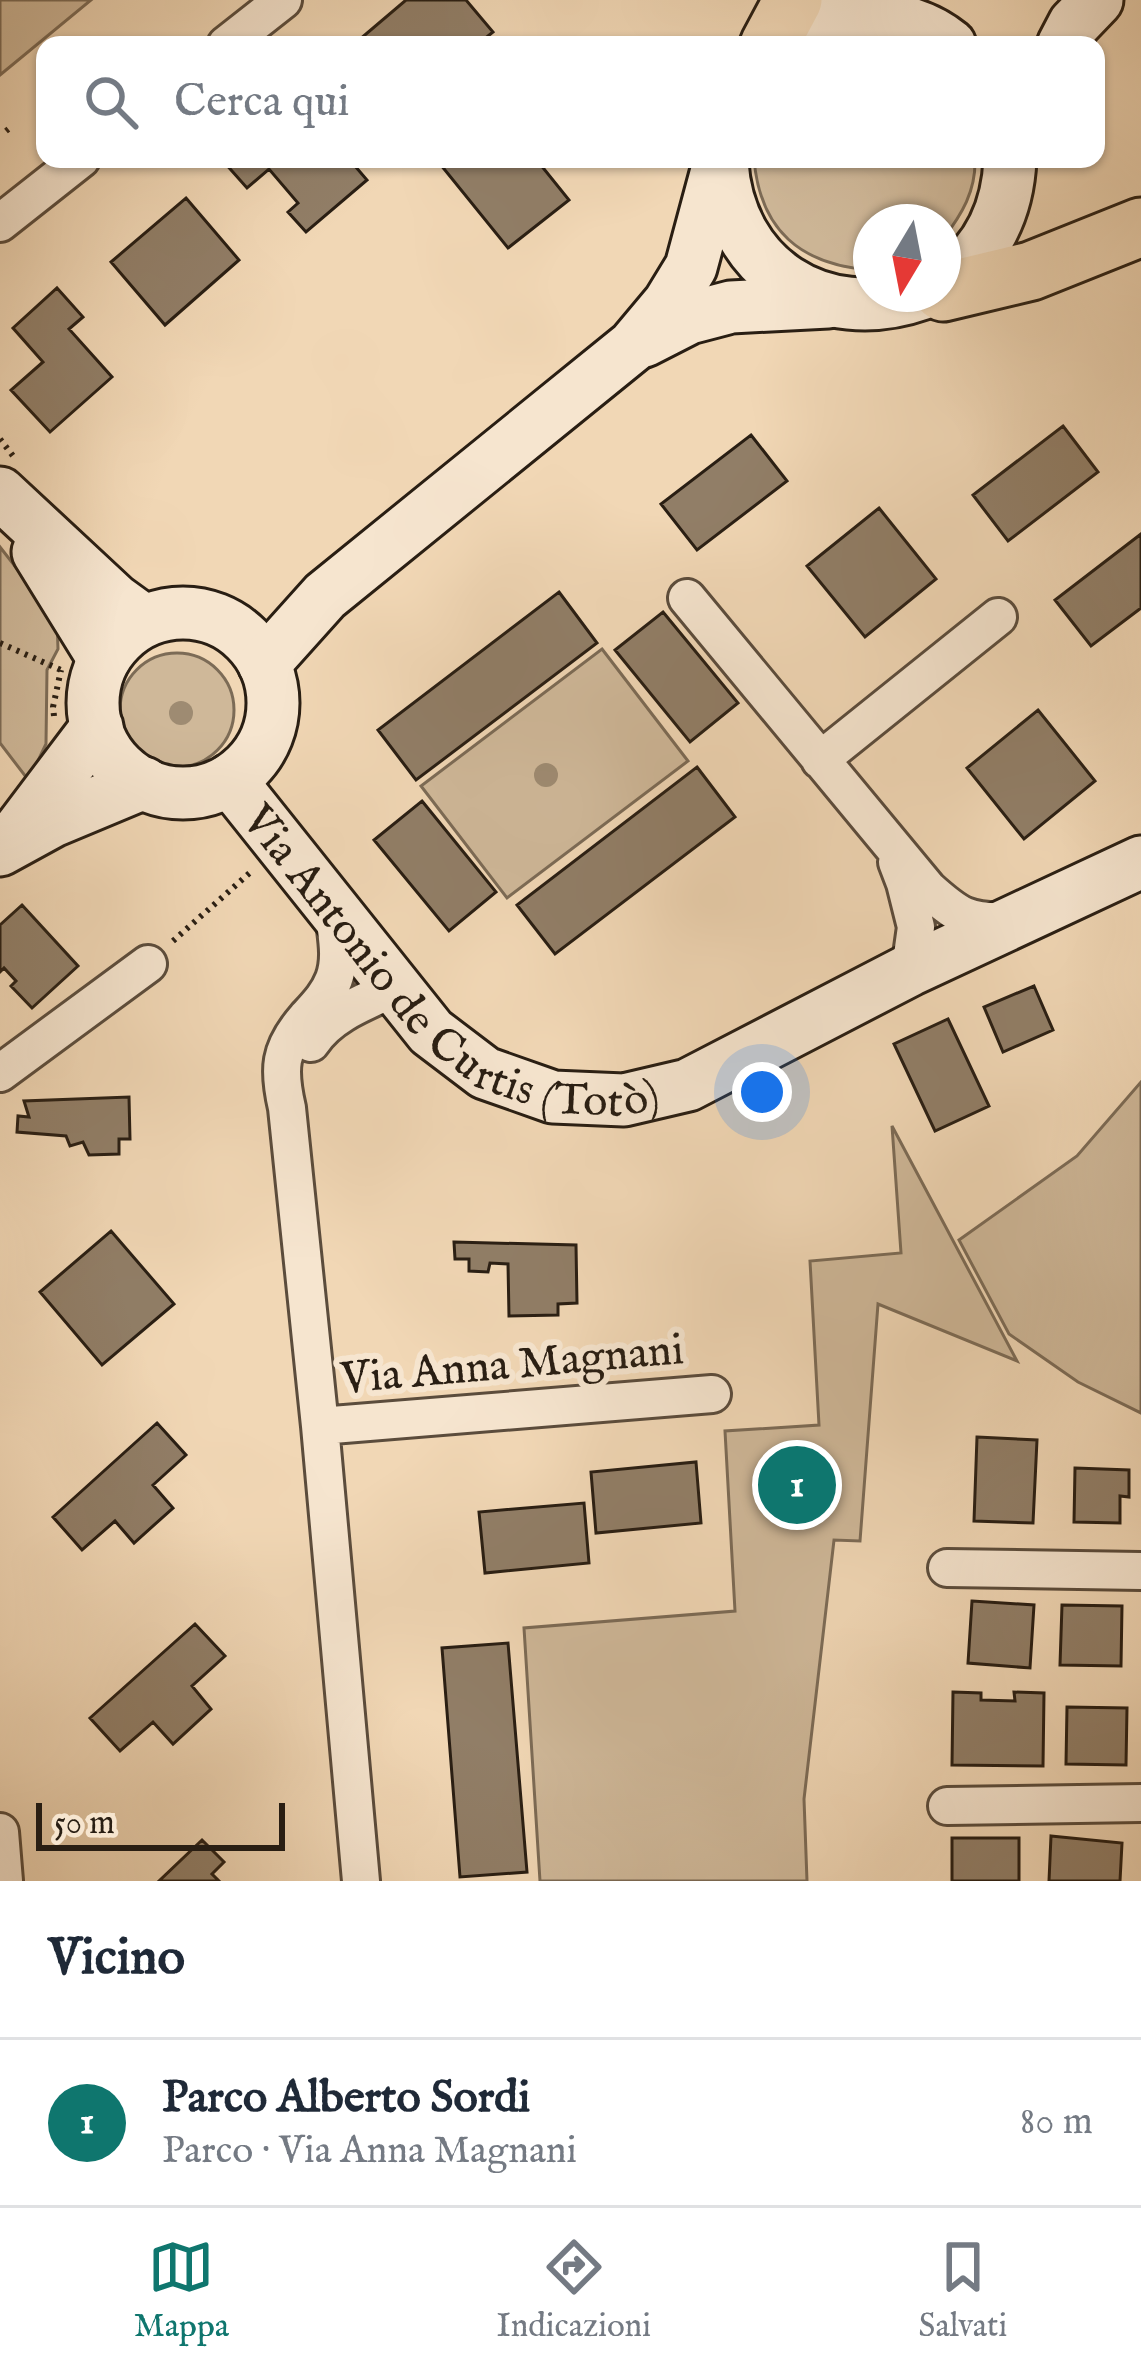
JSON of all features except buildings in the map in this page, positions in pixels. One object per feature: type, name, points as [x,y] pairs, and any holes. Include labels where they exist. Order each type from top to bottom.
[{"type":"main road","points":[[775,36],[793,0]]},
{"type":"main road","points":[[961,286],[1031,271],[1125,239]]},
{"type":"street","points":[[237,36],[283,0]]},
{"type":"street","points":[[893,19],[952,0]]},
{"type":"street","points":[[1068,36],[1097,0]]},
{"type":"street","points":[[795,36],[845,18],[893,19],[939,36]]},
{"type":"street","points":[[0,223],[70,168]]},
{"type":"street","points":[[250,647],[325,596],[633,346],[691,267],[718,168]]},
{"type":"street","points":[[722,168],[734,220],[752,249],[774,273],[832,302]]},
{"type":"street","points":[[961,270],[982,248],[999,219],[1010,168]]},
{"type":"street","points":[[633,346],[689,318],[731,307],[853,304]]},
{"type":"street","points":[[3,496],[144,621]]},
{"type":"street","points":[[3,496],[82,664],[94,686],[97,727],[120,769],[172,792],[202,790],[230,780],[251,762],[266,739],[273,711],[272,683],[250,647],[222,621],[197,613],[170,613],[144,621],[82,664]]},
{"type":"street","points":[[687,598],[928,890],[957,915],[980,922],[1016,921]]},
{"type":"street","points":[[820,760],[998,617]]},
{"type":"street","points":[[4,846],[97,727]]},
{"type":"street","name":"Via Antonio de Curtis (Totò)","points":[[230,780],[430,1032],[484,1072],[553,1097],[624,1100],[688,1084],[924,963],[1141,862]]},
{"type":"street","points":[[4,846],[144,783]]},
{"type":"street","points":[[888,842],[905,883],[924,963]]},
{"type":"street","points":[[924,963],[937,924],[928,890]]},
{"type":"street","name":"Via Anna Magnani","points":[[334,912],[339,961],[333,983],[286,1046],[280,1076],[320,1426],[361,1881]]},
{"type":"street","points":[[0,1073],[148,964]]},
{"type":"street","name":"Via Anna Magnani","points":[[287,1108],[296,1067],[319,1030],[357,1005],[394,989]]},
{"type":"street","name":"Via Anna Magnani","points":[[320,1426],[712,1394]]},
{"type":"street","points":[[947,1568],[1141,1571]]},
{"type":"street","points":[[947,1806],[1141,1803]]},
{"type":"street","points":[[0,1832],[4,1881]]},
{"type":"path","points":[[0,643],[82,664]]},
{"type":"path","points":[[148,964],[262,862]]},
{"type":"shaded area","points":[[0,0],[91,0],[47,36],[36,36],[36,45],[0,75]]},
{"type":"shaded area","points":[[755,168],[974,168],[961,211],[961,204],[853,204],[853,268],[805,252],[788,240],[765,206]]},
{"type":"shaded area","points":[[0,547],[57,620],[58,649],[47,670],[46,744],[26,777],[0,743]]},
{"type":"shaded area","points":[[602,649],[688,761],[507,898],[421,786]]},
{"type":"shaded area","points":[[177,653],[199,657],[218,669],[230,688],[234,710],[230,732],[218,751],[199,763],[177,767],[155,763],[136,751],[124,732],[120,710],[124,688],[136,669],[155,657]]},
{"type":"shaded area","points":[[1141,1082],[1141,1413],[1078,1382],[1009,1334],[959,1240],[1077,1156]]},
{"type":"shaded area","points":[[892,1126],[1017,1361],[878,1304],[860,1541],[834,1540],[804,1799],[807,1881],[540,1881],[524,1628],[735,1611],[725,1431],[819,1425],[810,1261],[901,1253]]},
{"type":"place","name":"Parco Alberto Sordi","points":[[797,1485]]}]
